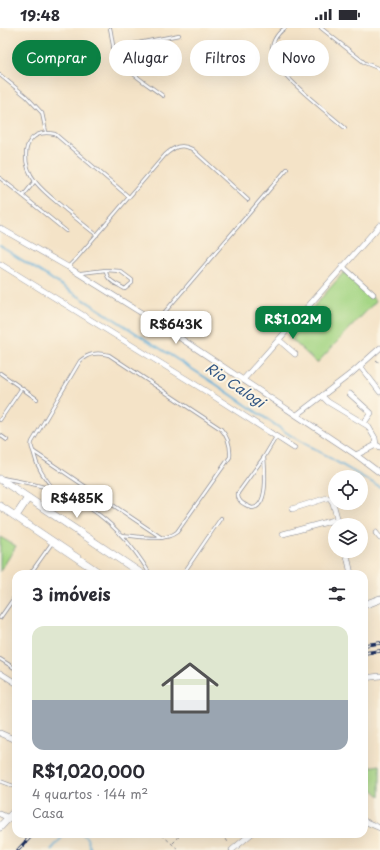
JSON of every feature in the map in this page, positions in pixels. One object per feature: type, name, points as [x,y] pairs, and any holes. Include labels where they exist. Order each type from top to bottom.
[{"type":"main road","points":[[0,478],[136,570]]},
{"type":"main road","points":[[16,516],[28,498]]},
{"type":"main road","points":[[0,506],[95,570]]},
{"type":"main road","points":[[368,604],[380,599]]},
{"type":"main road","points":[[0,827],[12,815]]},
{"type":"street","points":[[243,380],[342,266],[380,225]]},
{"type":"street","points":[[0,228],[78,273],[156,322],[297,415],[380,473]]},
{"type":"street","points":[[0,264],[204,390],[294,448]]},
{"type":"street","points":[[342,266],[372,294]]},
{"type":"street","points":[[279,340],[295,354]]},
{"type":"street","points":[[297,415],[360,366],[380,348]]},
{"type":"street","points":[[360,366],[380,392]]},
{"type":"street","points":[[350,394],[371,413],[364,423]]},
{"type":"street","points":[[322,396],[328,402],[368,426],[375,438],[378,446],[356,455]]},
{"type":"street","points":[[292,509],[330,498],[337,518]]},
{"type":"street","points":[[283,534],[328,524]]},
{"type":"street","points":[[376,533],[380,538]]},
{"type":"street","points":[[348,558],[351,570]]},
{"type":"street","points":[[0,673],[12,681]]},
{"type":"street","points":[[368,678],[380,676]]},
{"type":"street","points":[[0,733],[12,738]]},
{"type":"street","points":[[0,814],[9,818]]},
{"type":"street","points":[[368,823],[380,828]]},
{"type":"street","points":[[232,850],[246,838]]},
{"type":"lane","points":[[110,28],[112,40]]},
{"type":"lane","points":[[285,28],[275,39],[272,48],[272,56],[278,66],[307,95],[345,128]]},
{"type":"lane","points":[[321,28],[365,63],[380,69]]},
{"type":"lane","points":[[154,40],[179,35]]},
{"type":"lane","points":[[0,75],[26,96],[42,113],[46,132]]},
{"type":"lane","points":[[137,76],[163,96]]},
{"type":"lane","points":[[97,235],[35,182],[26,161],[26,149],[30,140],[38,134],[46,132],[55,134],[129,197]]},
{"type":"lane","points":[[68,267],[173,147],[180,145],[187,146],[192,149],[248,200]]},
{"type":"lane","points":[[156,322],[287,169]]},
{"type":"lane","points":[[0,178],[66,231]]},
{"type":"lane","points":[[24,196],[35,182]]},
{"type":"lane","points":[[78,273],[106,270],[120,271],[132,280],[132,283],[125,289],[109,279],[106,275],[106,270]]},
{"type":"lane","points":[[54,490],[40,471],[31,445],[37,432],[80,361],[85,356],[100,353],[109,356],[221,429],[226,435],[231,447],[230,456],[176,532],[171,536],[163,538],[121,535]]},
{"type":"lane","points":[[0,373],[37,399]]},
{"type":"lane","points":[[0,420],[21,389]]},
{"type":"lane","points":[[0,435],[7,440]]},
{"type":"lane","points":[[264,457],[266,478],[262,500],[258,506],[252,508],[239,502],[238,495],[264,457],[276,436]]},
{"type":"lane","points":[[33,451],[163,538]]},
{"type":"lane","points":[[0,478],[54,490],[73,498],[102,516],[121,535],[141,559],[148,570]]},
{"type":"lane","points":[[186,570],[221,518]]},
{"type":"lane","points":[[33,570],[52,542]]},
{"type":"lane","points":[[0,618],[12,601]]},
{"type":"lane","points":[[0,659],[12,666]]},
{"type":"lane","points":[[0,781],[12,786]]},
{"type":"path","points":[[166,838],[179,850]]},
{"type":"path","points":[[172,844],[178,838]]},
{"type":"path","points":[[225,838],[232,850]]},
{"type":"green space","points":[[344,272],[376,301],[317,363],[288,336]]},
{"type":"green space","points":[[0,537],[16,546],[0,572]]},
{"type":"green space","points":[[380,765],[380,796],[368,785],[368,767]]},
{"type":"waterway","name":"Rio Calogi","points":[[0,246],[217,385],[290,435],[380,487]]},
{"type":"waterway","points":[[51,850],[62,838]]},
{"type":"waterway","points":[[87,838],[91,850]]},
{"type":"railway","points":[[368,644],[380,643]]},
{"type":"railway","points":[[368,652],[380,651]]},
{"type":"railway","points":[[18,850],[29,838]]}]
